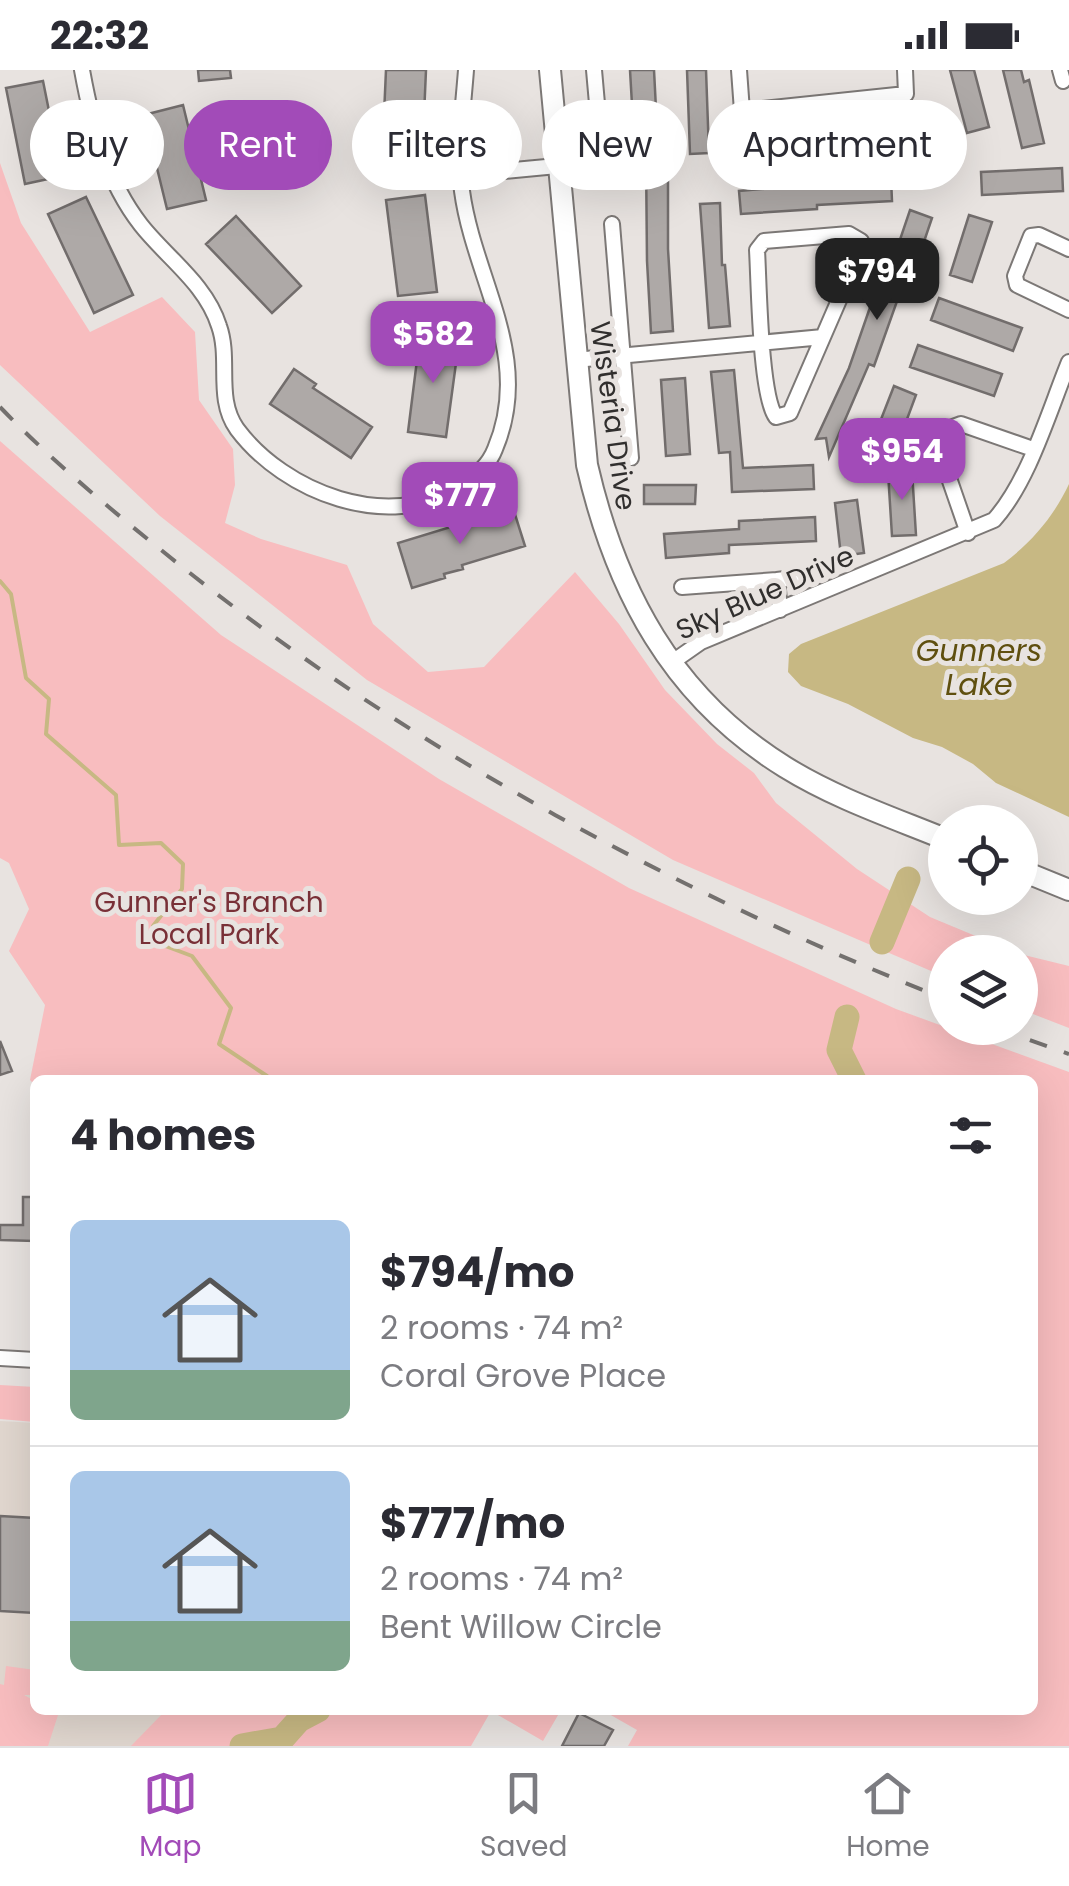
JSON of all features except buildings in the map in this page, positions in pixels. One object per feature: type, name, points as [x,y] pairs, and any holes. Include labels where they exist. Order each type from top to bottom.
[{"type":"street","points":[[82,70],[110,174],[140,224],[201,290],[215,314],[223,344],[228,414],[239,431],[278,468],[299,482],[336,496],[367,505],[405,507],[427,503],[470,481],[495,450],[508,392],[507,354],[502,326],[472,234],[464,190]]},
{"type":"street","points":[[465,100],[466,70]]},
{"type":"street","name":"Wisteria Drive","points":[[550,70],[552,100]]},
{"type":"street","points":[[594,70],[597,100]]},
{"type":"street","points":[[738,70],[742,111],[906,94],[904,70]]},
{"type":"street","name":"Wisteria Drive","points":[[559,190],[587,465],[600,524],[622,582],[671,663],[710,707],[754,747],[839,796],[928,832]]},
{"type":"street","points":[[612,224],[631,458]]},
{"type":"street","points":[[1069,249],[1039,235],[1031,236],[1015,276],[1017,285],[1069,310]]},
{"type":"street","points":[[856,236],[862,247],[822,338],[790,413],[772,414],[756,250],[759,244],[856,236]]},
{"type":"street","points":[[575,360],[822,338]]},
{"type":"street","name":"Sky Blue Drive","points":[[671,663],[702,642],[994,520],[1010,502],[1069,362]]},
{"type":"street","points":[[968,533],[940,456],[953,428],[961,424],[1033,450]]},
{"type":"street","points":[[682,587],[801,577]]},
{"type":"street","points":[[778,580],[780,610]]},
{"type":"street","points":[[1038,877],[1069,890]]},
{"type":"street","points":[[0,1358],[30,1360]]},
{"type":"shaded area","points":[[0,1421],[30,1423],[30,1715],[214,1715],[187,1746],[0,1746]]},
{"type":"green space","points":[[0,163],[21,223],[90,332],[162,297],[195,332],[199,400],[233,449],[235,485],[225,523],[261,539],[347,565],[373,624],[428,672],[484,667],[575,572],[619,624],[665,690],[717,744],[754,773],[776,803],[857,869],[930,917],[973,935],[928,935],[928,970],[673,860],[367,680],[160,516],[0,365]]},
{"type":"green space","name":"Gunner's Branch Local Park","points":[[0,441],[221,635],[439,779],[629,888],[928,1021],[928,1045],[995,1045],[1069,1072],[1069,1746],[628,1746],[637,1730],[611,1715],[1038,1715],[1038,1075],[31,1075],[45,1005],[9,951],[29,909],[9,863],[0,858]]},
{"type":"green space","points":[[1038,958],[1069,966],[1069,1028],[1038,1016]]},
{"type":"green space","points":[[0,1385],[30,1387],[30,1422],[0,1419]]},
{"type":"green space","points":[[6,1666],[30,1669],[30,1695],[24,1695],[30,1698],[30,1715],[58,1715],[48,1746],[0,1746],[0,1684],[4,1685]]},
{"type":"green space","points":[[161,1715],[489,1715],[471,1746],[131,1746]]},
{"type":"green space","points":[[498,1715],[558,1715],[543,1741]]},
{"type":"water","name":"Gunners Lake","points":[[1069,484],[1069,817],[996,783],[973,764],[942,747],[913,738],[848,704],[801,686],[788,672],[789,654],[801,644],[1004,563],[1041,528]]},
{"type":"waterway","points":[[0,581],[11,594],[26,678],[49,699],[46,734],[116,795],[119,845],[161,843],[183,864],[182,889],[153,926],[160,944],[192,956],[231,1008],[219,1044],[266,1075]]},
{"type":"waterway","points":[[882,942],[908,879]]},
{"type":"waterway","points":[[847,1017],[839,1050],[852,1075]]},
{"type":"waterway","points":[[242,1746],[282,1739],[308,1715]]},
{"type":"railway","points":[[0,407],[63,468],[176,562],[355,693],[449,753],[642,862],[843,957],[928,992]]},
{"type":"railway","points":[[1038,1043],[1069,1054]]}]
